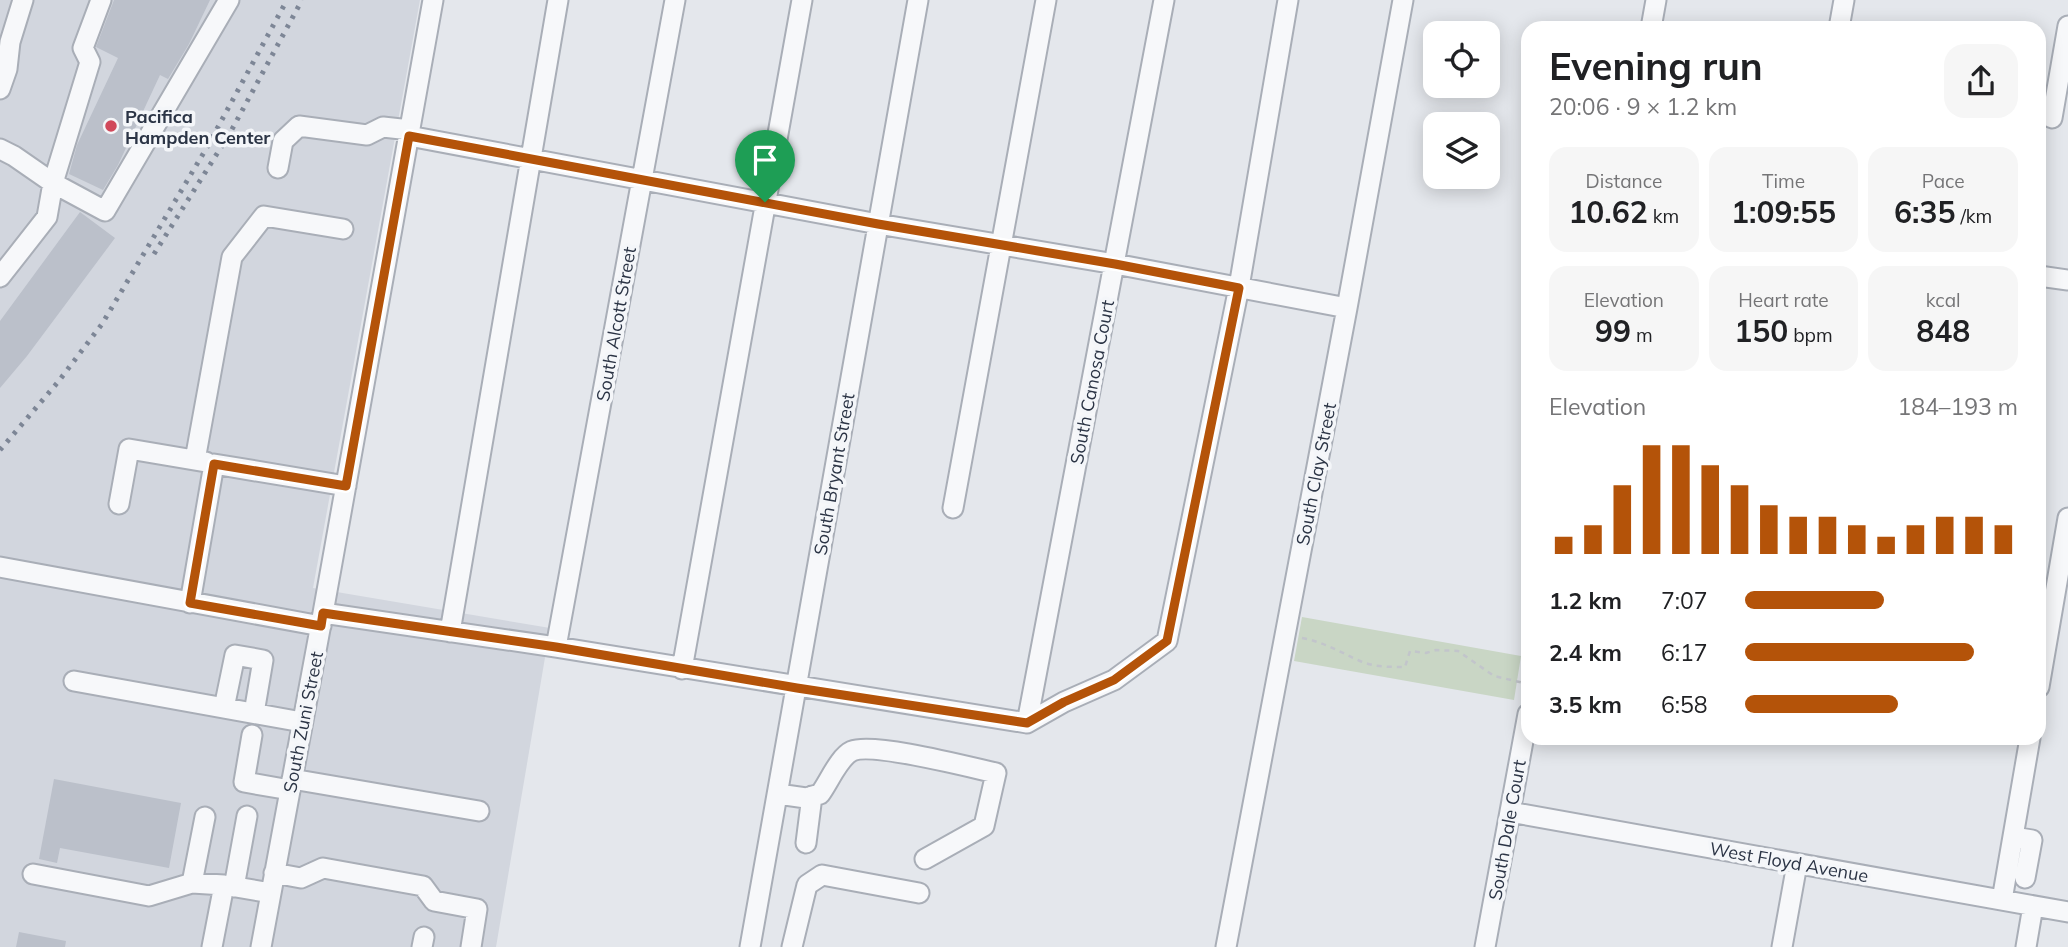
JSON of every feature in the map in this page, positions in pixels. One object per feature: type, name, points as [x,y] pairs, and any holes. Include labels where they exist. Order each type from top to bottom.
[{"type":"street","points":[[0,89],[23,0]]},
{"type":"street","points":[[0,277],[47,217],[53,183],[90,62],[83,48],[101,0]]},
{"type":"street","points":[[0,149],[15,156],[53,183],[105,211],[229,0]]},
{"type":"street","name":"South Zuni Street","points":[[261,947],[433,0]]},
{"type":"street","points":[[450,632],[558,0]]},
{"type":"street","name":"South Alcott Street","points":[[556,647],[675,0]]},
{"type":"street","points":[[682,668],[802,0]]},
{"type":"street","name":"South Bryant Street","points":[[750,947],[918,0]]},
{"type":"street","points":[[953,508],[1046,0]]},
{"type":"street","name":"South Canosa Court","points":[[1027,723],[1164,0]]},
{"type":"street","points":[[0,568],[190,603],[450,632],[556,647],[1027,723],[1064,702],[1114,680],[1167,641],[1239,288],[1288,0]]},
{"type":"street","name":"South Clay Street","points":[[1226,947],[1403,0]]},
{"type":"street","points":[[1652,21],[1656,0]]},
{"type":"street","points":[[1840,21],[1844,0]]},
{"type":"street","points":[[2052,118],[2068,26]]},
{"type":"street","points":[[278,168],[283,141],[299,126],[367,135],[383,127],[530,158],[878,224],[1115,264],[1347,308]]},
{"type":"street","points":[[190,603],[205,462],[232,257],[264,216],[343,229]]},
{"type":"street","points":[[2046,277],[2068,280]]},
{"type":"street","points":[[119,505],[129,449],[346,486]]},
{"type":"street","points":[[2046,646],[2068,518]]},
{"type":"street","points":[[224,708],[236,655],[263,660],[254,713]]},
{"type":"street","points":[[74,681],[303,722]]},
{"type":"street","points":[[252,735],[244,782],[291,784],[479,811]]},
{"type":"street","name":"South Dale Court","points":[[1485,947],[1522,745]]},
{"type":"street","points":[[2002,900],[2029,745]]},
{"type":"street","points":[[778,794],[806,798],[820,794],[842,758],[861,749],[890,752],[996,773],[984,826],[925,859]]},
{"type":"street","points":[[806,843],[812,796]]},
{"type":"street","name":"West Floyd Avenue","points":[[1510,812],[2068,912]]},
{"type":"street","points":[[212,947],[247,816]]},
{"type":"street","points":[[192,883],[205,817]]},
{"type":"street","points":[[2013,836],[2032,840],[2025,878]]},
{"type":"street","points":[[1782,947],[1797,864]]},
{"type":"street","points":[[274,873],[301,878],[323,868],[423,886],[433,901],[477,909],[471,947]]},
{"type":"street","points":[[33,874],[149,896],[192,883],[271,893]]},
{"type":"street","points":[[792,947],[807,885],[822,875],[919,893]]},
{"type":"street","points":[[2030,946],[2034,906]]},
{"type":"path","points":[[1285,636],[1321,641],[1362,662],[1385,667],[1405,667],[1410,651],[1458,651],[1494,676],[1521,682]]},
{"type":"shaded area","points":[[0,0],[420,0],[313,588],[550,628],[496,947],[0,947]]},
{"type":"green space","points":[[1302,617],[1521,656],[1514,700],[1294,661]]},
{"type":"building","name":"Pacifica Hampden Center","points":[[114,0],[210,0],[189,44],[168,79],[160,75],[118,165],[103,190],[69,174],[77,145],[118,58],[96,47]]},
{"type":"building","points":[[80,212],[115,238],[0,388],[0,321]]},
{"type":"building","points":[[54,779],[181,803],[169,868],[60,848],[57,863],[39,859]]},
{"type":"building","points":[[19,932],[66,941],[65,947],[16,947]]},
{"type":"railway","points":[[0,450],[58,382],[102,324],[206,149],[287,0]]},
{"type":"railway","points":[[154,254],[230,133],[302,0]]},
{"type":"place","name":"Pacifica Hampden Center","points":[[111,126]]},
{"type":"route","points":[[409,136],[765,202],[1239,288],[1167,641],[1114,680],[1064,702],[1027,723],[556,647],[323,613],[321,626],[190,603],[214,464],[346,486],[409,136]]}]
